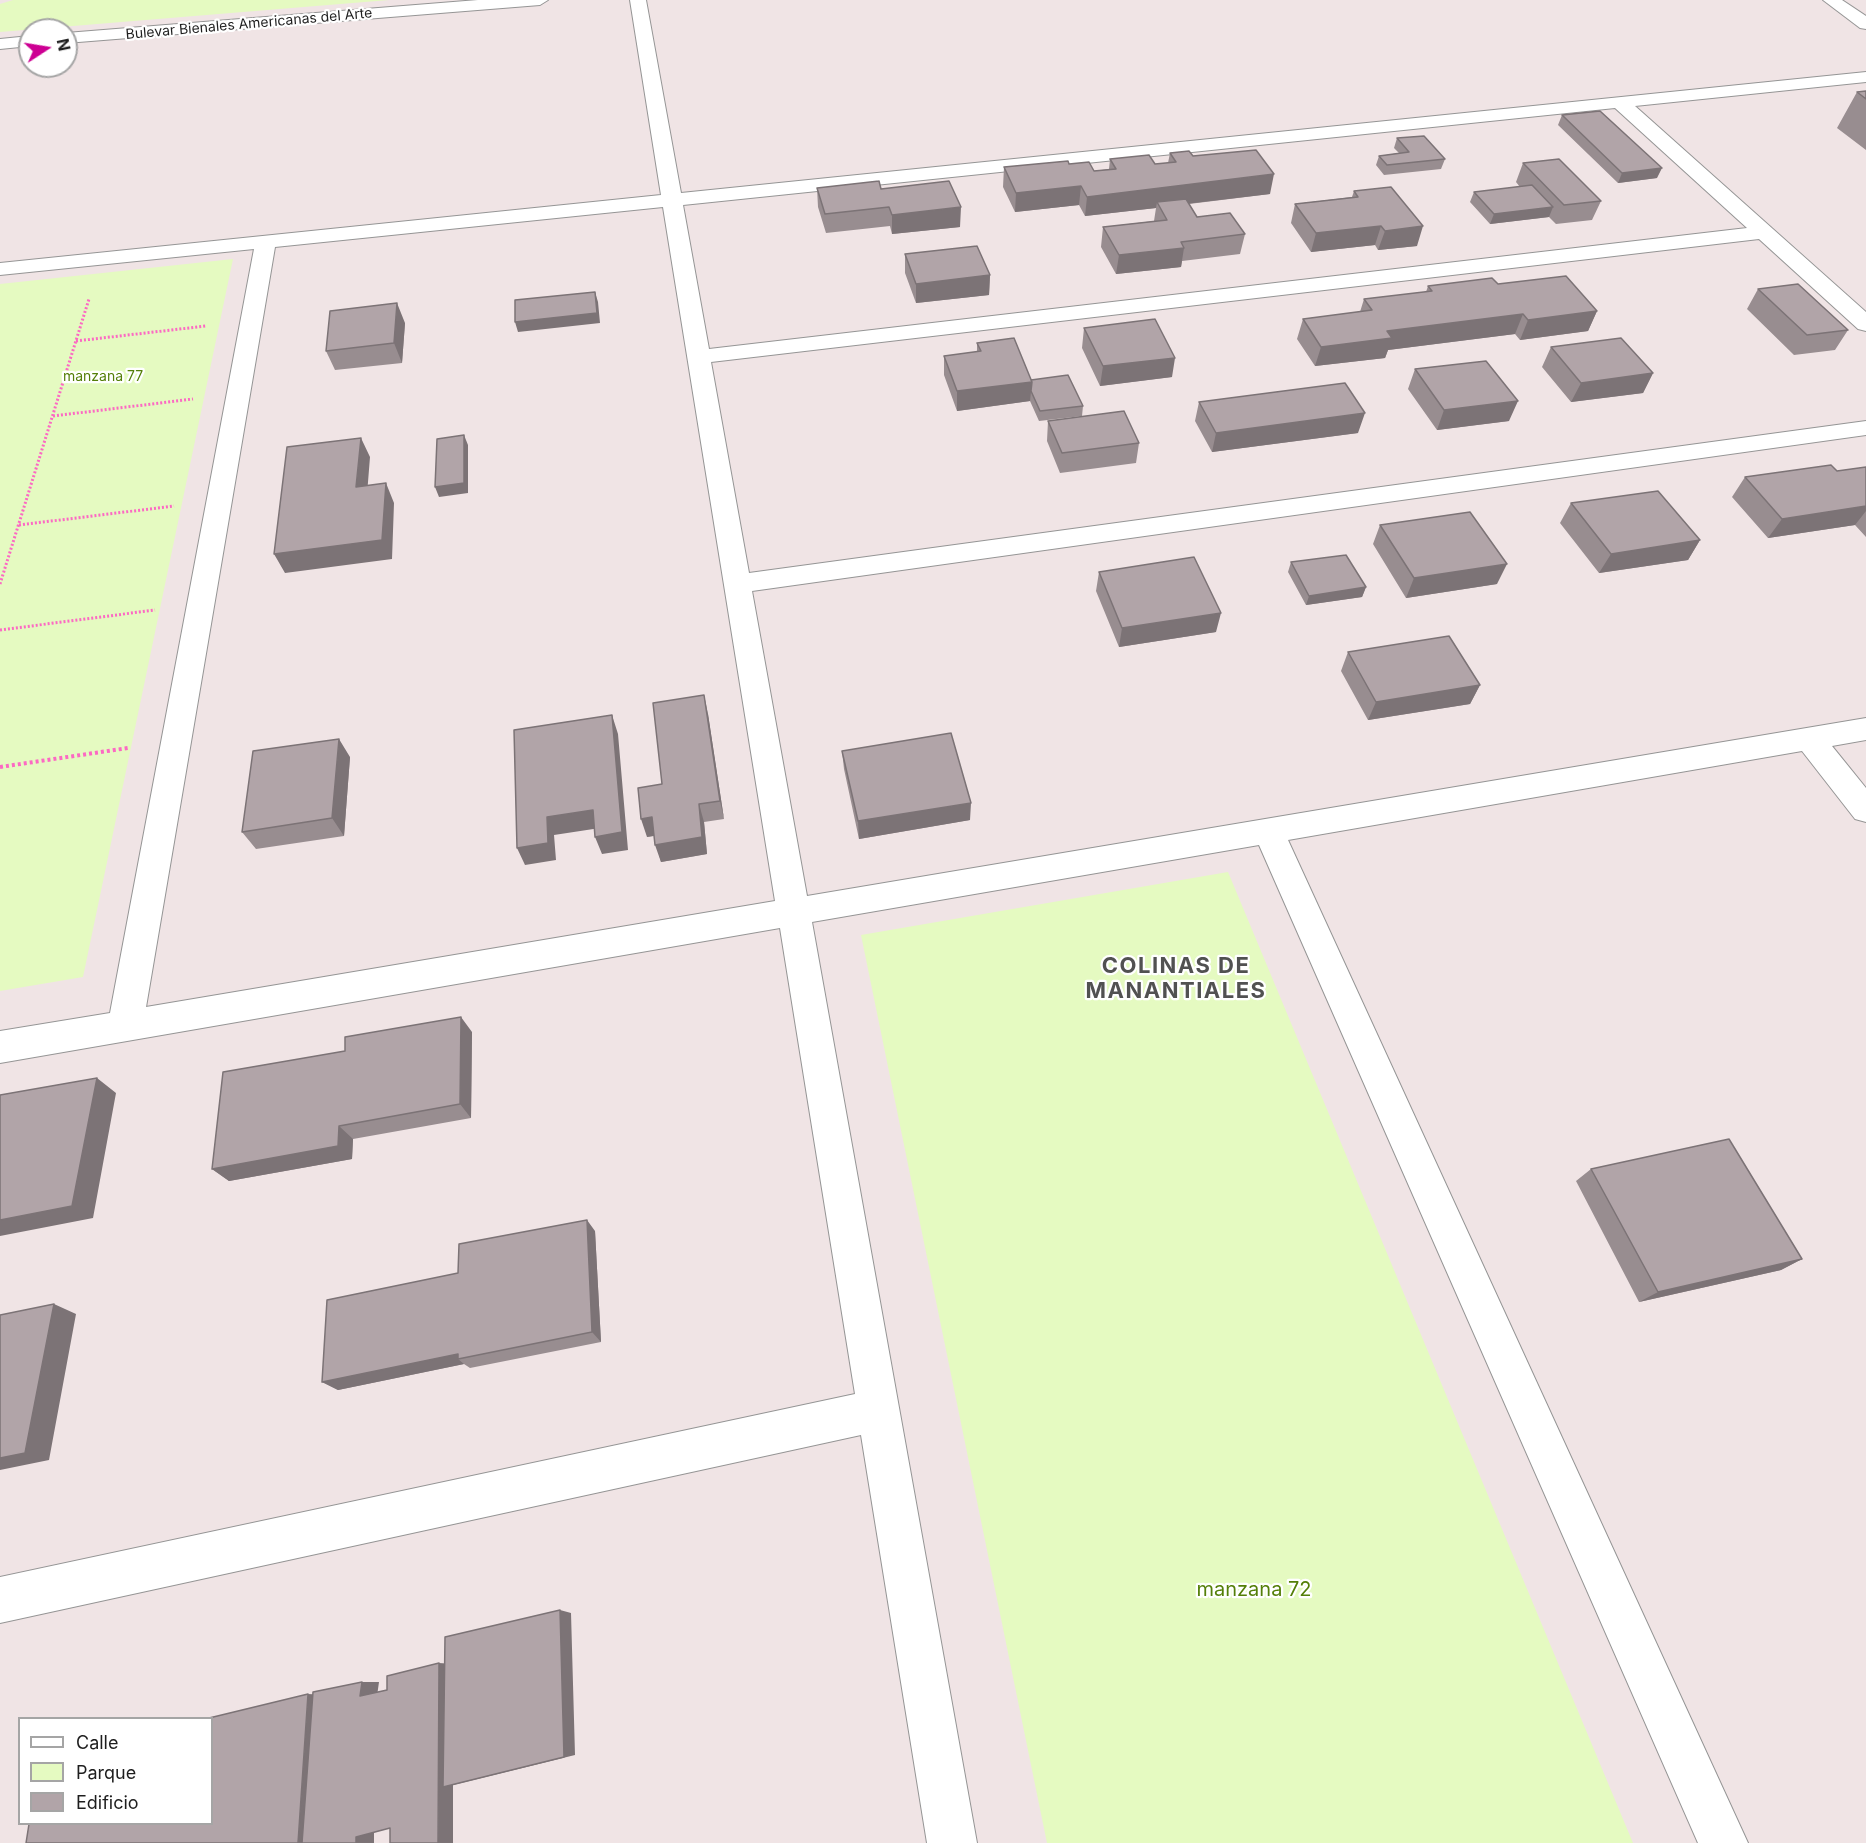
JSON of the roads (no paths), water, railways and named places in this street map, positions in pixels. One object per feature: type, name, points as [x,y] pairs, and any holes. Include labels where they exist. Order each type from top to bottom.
[{"type":"street","name":"Bulevar Bienales Americanas del Arte","points":[[78,37],[540,0]]},
{"type":"street","points":[[638,0],[952,1843]]},
{"type":"street","points":[[1831,0],[1866,24]]},
{"type":"street","points":[[0,44],[18,42]]},
{"type":"street","points":[[0,269],[1866,77]]},
{"type":"street","points":[[1620,103],[1866,324]]},
{"type":"street","points":[[699,357],[1764,232]]},
{"type":"street","points":[[125,1025],[266,241]]},
{"type":"street","points":[[737,584],[1866,428]]},
{"type":"street","points":[[0,1047],[1866,729]]},
{"type":"street","points":[[1809,739],[1866,810]]},
{"type":"street","points":[[1268,831],[1723,1843]]},
{"type":"street","points":[[0,1600],[878,1410]]},
{"type":"district","name":"COLINAS DE MANANTIALES","points":[[1176,978]]},
{"type":"park label","name":"manzana 77","points":[[103,377]]},
{"type":"park label","name":"manzana 72","points":[[1254,1590]]}]
